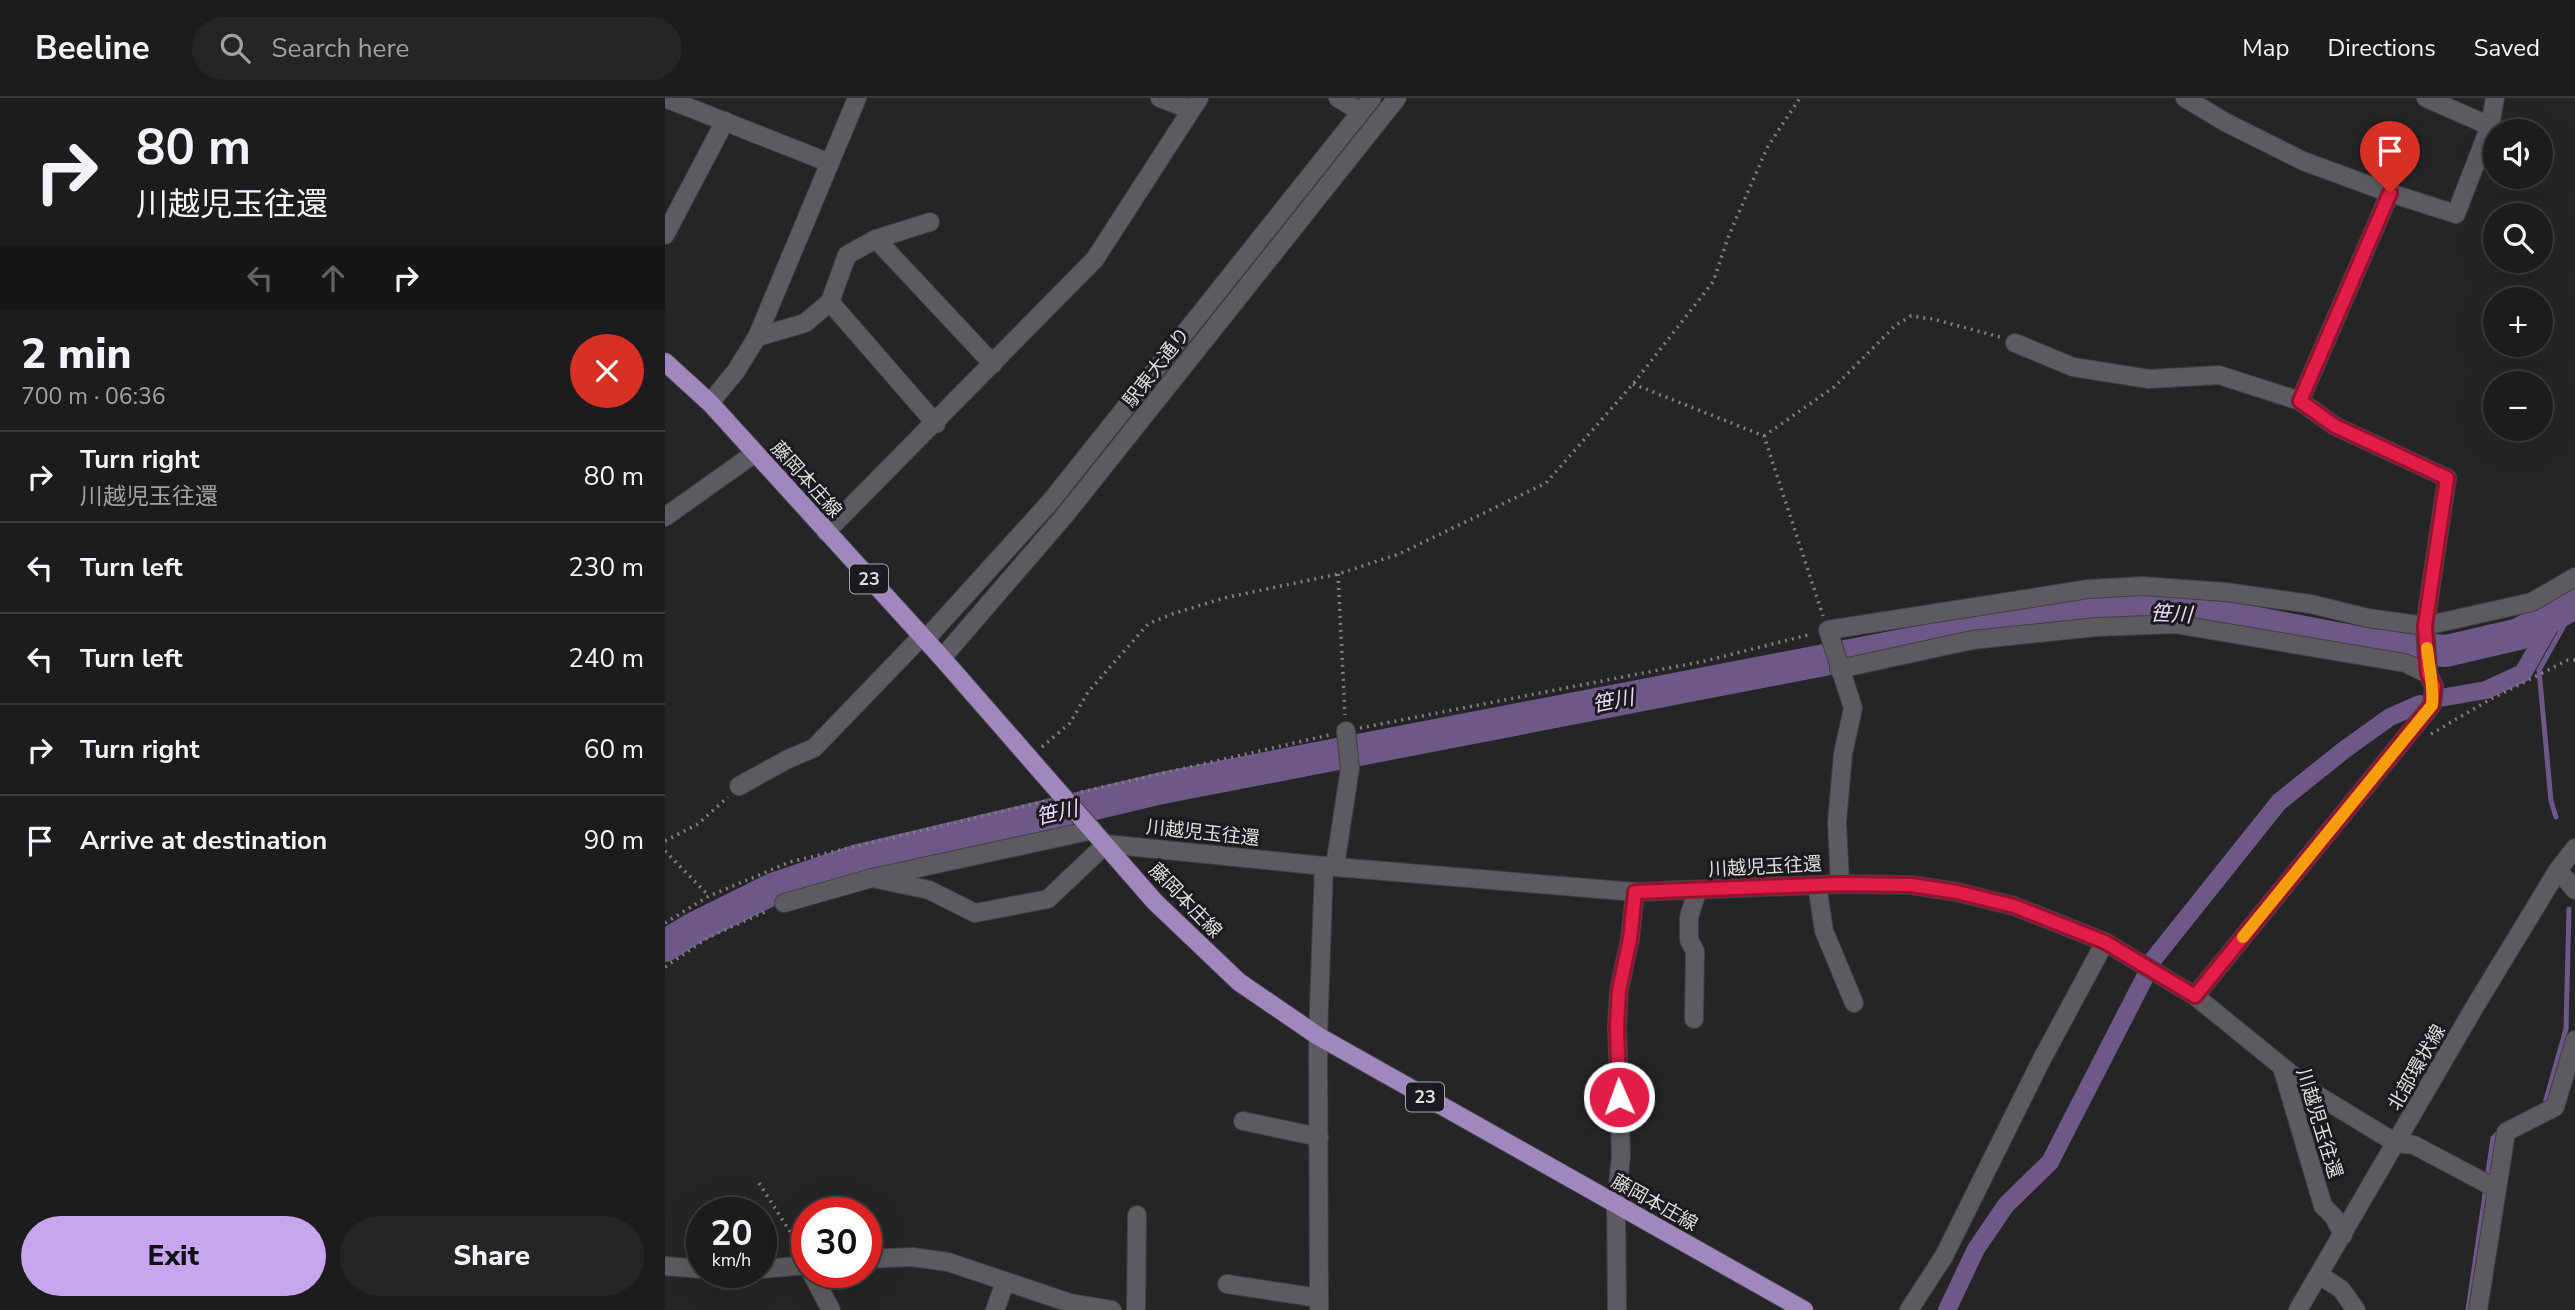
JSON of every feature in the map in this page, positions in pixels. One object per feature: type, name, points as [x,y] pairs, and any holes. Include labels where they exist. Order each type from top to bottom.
[{"type":"main road","name":"藤岡本庄線","points":[[665,362],[710,403],[942,658],[1155,902],[1212,957],[1272,1006],[1318,1036],[1804,1310]]},
{"type":"street","points":[[665,98],[830,163]]},
{"type":"street","points":[[710,403],[736,371],[757,337],[857,98]]},
{"type":"street","points":[[826,532],[936,424],[1095,259],[1195,104],[1160,98]]},
{"type":"street","points":[[1338,98],[1366,105]]},
{"type":"street","name":"駅東大通り","points":[[942,658],[1066,514],[1397,98]]},
{"type":"street","points":[[2185,98],[2225,122],[2303,160],[2390,193],[2456,214],[2483,143]]},
{"type":"street","points":[[2426,98],[2483,122]]},
{"type":"street","points":[[2491,119],[2495,98]]},
{"type":"street","name":"駅東大通り","points":[[739,786],[788,758],[814,748],[924,638],[1051,501],[1366,105]]},
{"type":"street","points":[[665,234],[725,121]]},
{"type":"street","points":[[2300,401],[2390,193]]},
{"type":"street","points":[[757,337],[805,323],[830,302],[847,255],[876,239],[930,222]]},
{"type":"street","points":[[876,239],[993,365]]},
{"type":"street","points":[[830,302],[936,424]]},
{"type":"street","points":[[2015,343],[2073,368],[2150,379],[2219,375],[2300,401],[2335,426],[2447,478],[2425,626],[2428,668],[2434,686],[2432,705],[2195,996]]},
{"type":"street","points":[[665,517],[755,453]]},
{"type":"street","points":[[1840,884],[1837,822],[1843,754],[1853,708],[1830,633],[2088,589],[2143,586],[2225,592],[2311,604],[2368,618],[2425,626],[2532,602],[2575,577]]},
{"type":"street","points":[[1839,668],[1972,640],[2097,627],[2175,624],[2428,668]]},
{"type":"street","points":[[1227,1284],[1319,1304],[1318,1036],[1330,866],[1350,768],[1346,731]]},
{"type":"street","points":[[784,903],[871,878],[1091,828]]},
{"type":"street","points":[[871,878],[929,890],[975,913],[1048,899],[1106,844]]},
{"type":"street","name":"川越児玉往還","points":[[1106,844],[1635,892],[1840,884],[1911,885],[1957,892],[2014,906],[2105,942],[2195,996],[2283,1068],[2323,1206],[2343,1235]]},
{"type":"street","name":"北部環状線","points":[[2298,1310],[2558,870],[2575,848]]},
{"type":"street","points":[[2558,870],[2575,890]]},
{"type":"street","points":[[1817,885],[1824,931],[1854,1003]]},
{"type":"street","points":[[1694,1019],[1695,951],[1689,940],[1689,917],[1697,891]]},
{"type":"street","points":[[1617,1310],[1616,1205],[1621,1156],[1617,1026],[1619,990],[1630,939],[1635,892]]},
{"type":"street","points":[[1909,1310],[1944,1256],[2042,1059],[2105,942]]},
{"type":"street","points":[[2478,1310],[2495,1188],[2506,1132],[2555,1107],[2575,1040]]},
{"type":"street","points":[[2283,1068],[2317,1095],[2396,1143],[2413,1145],[2495,1188]]},
{"type":"street","points":[[1243,1121],[1318,1137]]},
{"type":"street","points":[[1136,1310],[1137,1215]]},
{"type":"street","points":[[882,1258],[927,1258],[965,1266],[1005,1283],[1070,1303],[1112,1310]]},
{"type":"street","points":[[665,1266],[686,1268]]},
{"type":"street","points":[[2319,1275],[2341,1289],[2356,1310]]},
{"type":"street","points":[[995,1310],[1005,1283]]},
{"type":"street","points":[[819,1288],[831,1310]]},
{"type":"path","points":[[1029,757],[1070,723],[1088,692],[1148,624],[1224,598],[1338,573],[1399,554],[1546,484],[1633,384],[1713,282],[1729,235],[1768,146],[1800,98]]},
{"type":"path","points":[[1764,436],[1834,387],[1896,324],[1911,316],[1984,331],[2015,343]]},
{"type":"path","points":[[665,923],[709,895],[790,862],[1067,799],[1346,731],[1705,662],[1830,633],[1764,436],[1633,384]]},
{"type":"path","points":[[1338,573],[1346,731]]},
{"type":"path","points":[[2408,732],[2421,737],[2436,732],[2489,700],[2568,660],[2575,660]]},
{"type":"path","points":[[665,841],[698,824],[739,786]]},
{"type":"path","points":[[665,850],[709,895]]},
{"type":"path","points":[[665,967],[709,937],[784,903]]},
{"type":"path","points":[[759,1183],[791,1234]]},
{"type":"waterway","name":"笹川","points":[[665,946],[692,929],[773,889],[858,860],[1162,788],[2052,616],[2113,610],[2165,612],[2236,619],[2373,645],[2446,651],[2519,634],[2575,603]]},
{"type":"waterway","points":[[2556,817],[2551,801],[2539,670],[2566,622],[2565,611]]},
{"type":"waterway","points":[[2440,698],[2486,690],[2523,673],[2556,615]]},
{"type":"waterway","points":[[2152,961],[2279,802],[2390,717],[2420,704]]},
{"type":"waterway","points":[[2544,1107],[2566,1029],[2569,909]]},
{"type":"waterway","points":[[1947,1310],[1976,1249],[2006,1205],[2050,1162],[2145,977]]},
{"type":"waterway","points":[[2487,1179],[2493,1138],[2499,1132]]},
{"type":"waterway","points":[[2468,1310],[2486,1188]]},
{"type":"slow traffic","points":[[2243,937],[2432,705],[2434,686],[2428,674],[2427,648]]},
{"type":"route","points":[[1619,1097],[1619,990],[1630,939],[1635,892],[1840,884],[1911,885],[1957,892],[2014,906],[2105,942],[2195,996],[2432,705],[2434,686],[2428,674],[2425,626],[2447,478],[2335,426],[2300,401],[2390,193]]}]
